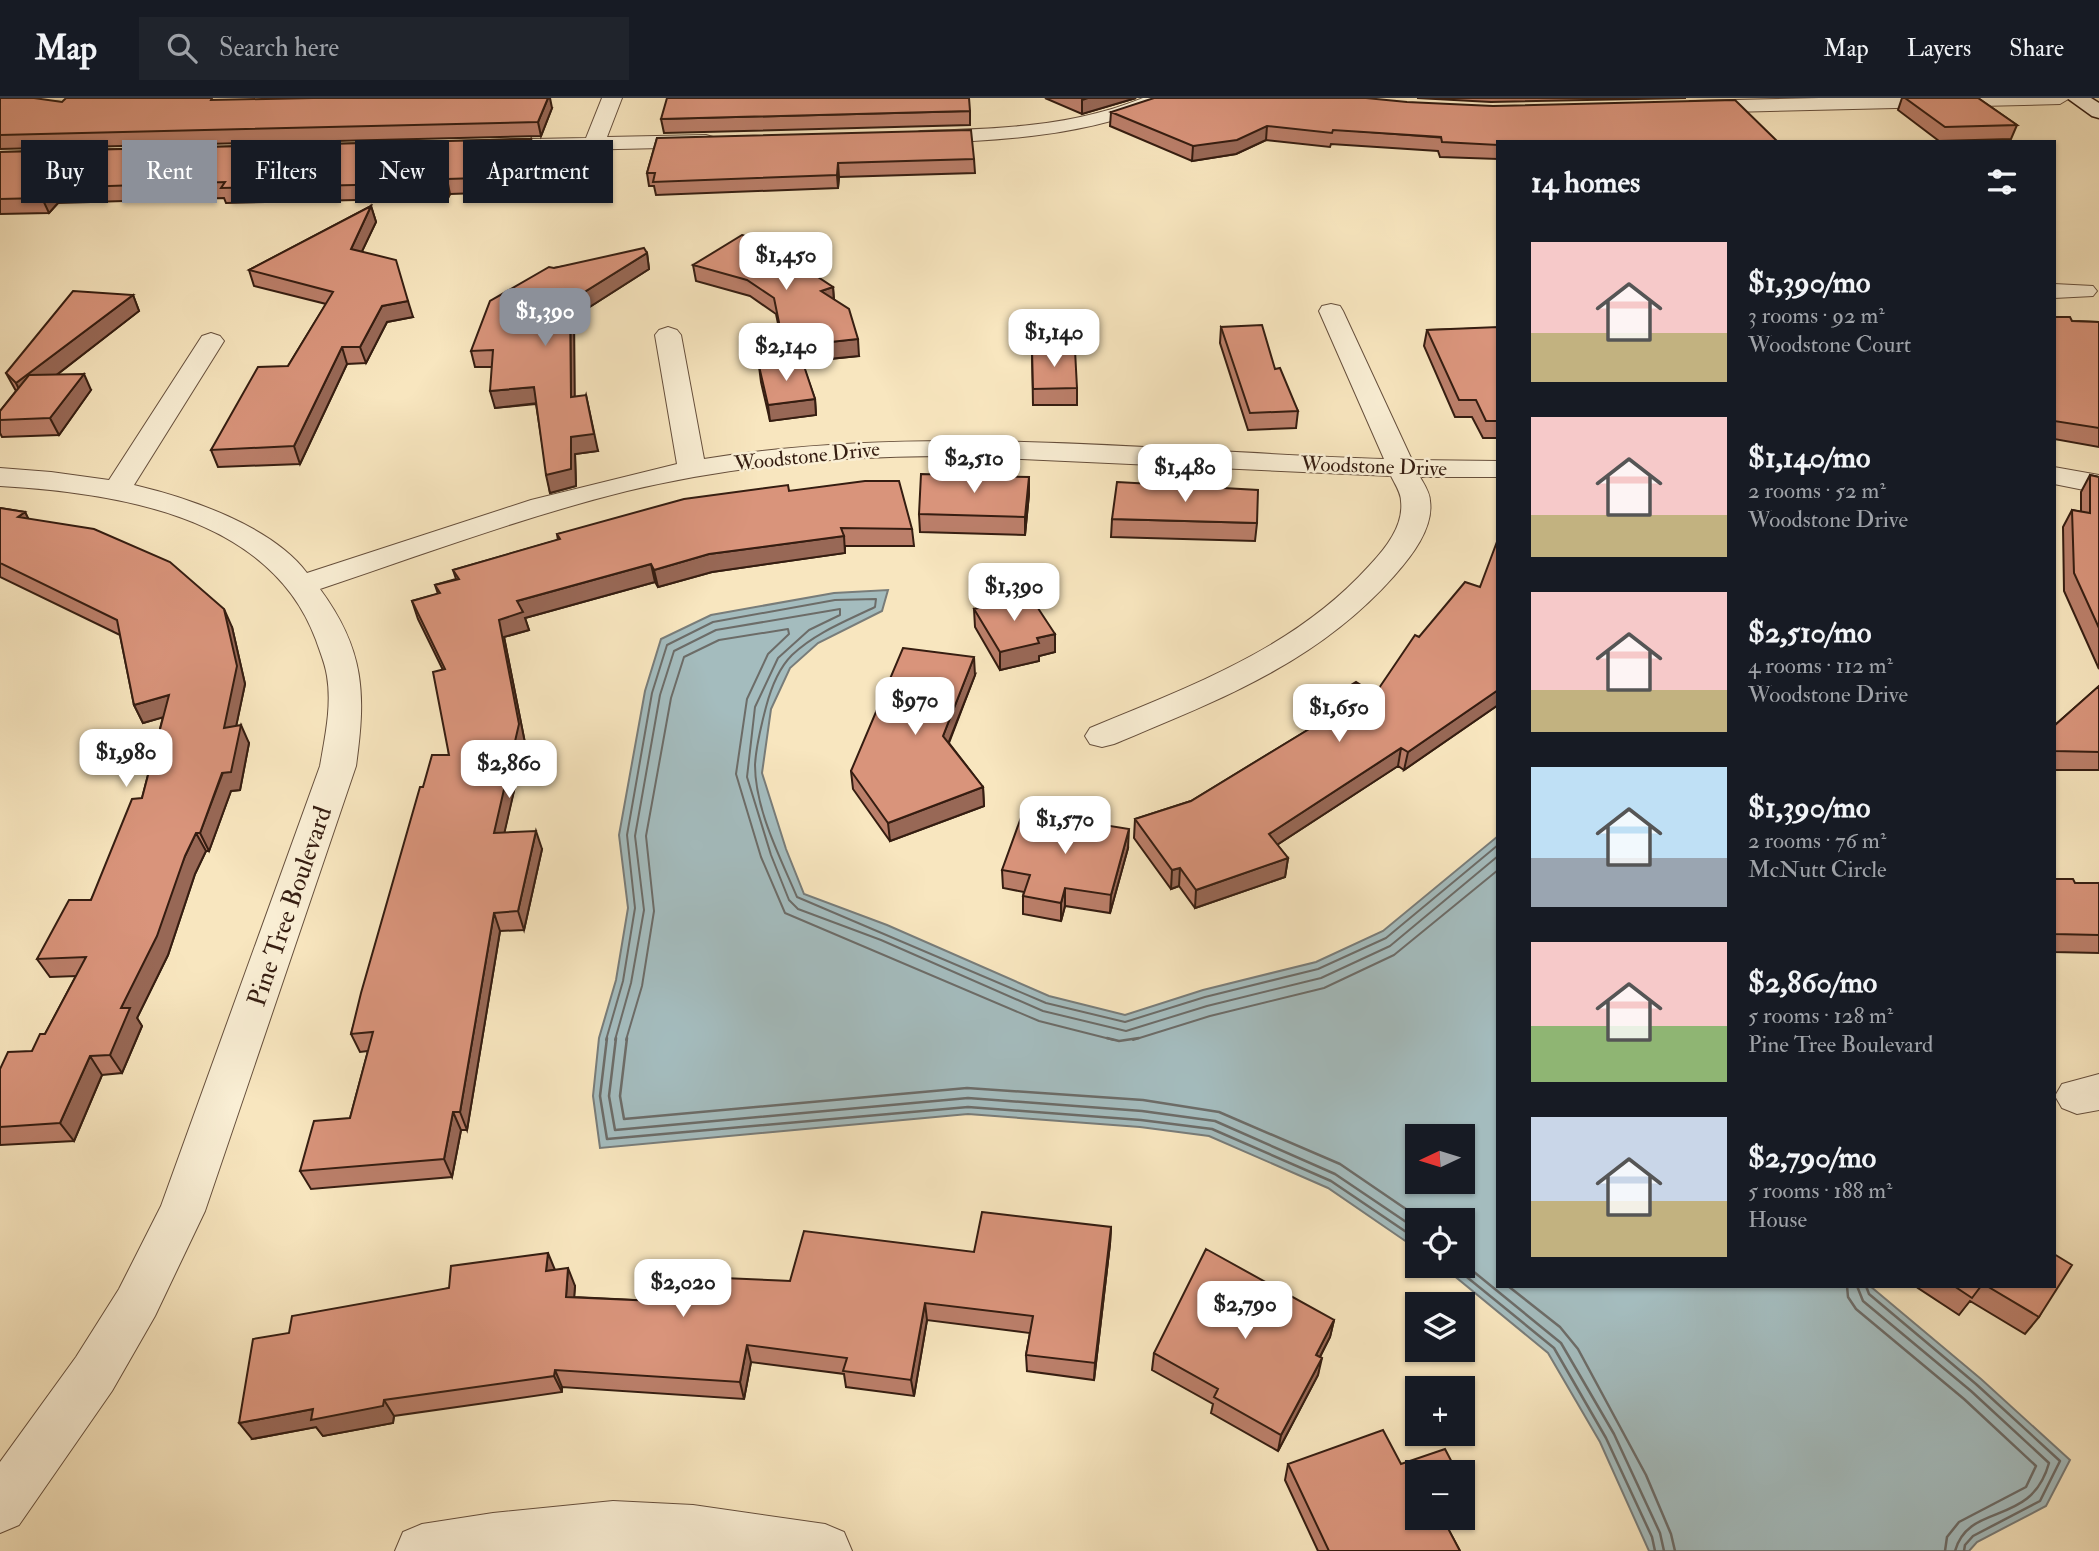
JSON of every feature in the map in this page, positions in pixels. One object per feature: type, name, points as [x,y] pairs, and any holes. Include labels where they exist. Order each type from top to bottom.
[{"type":"street","points":[[595,140],[612,98]]},
{"type":"street","points":[[897,137],[968,135],[1069,127],[1118,116],[1160,98]]},
{"type":"street","points":[[1669,107],[2060,98]]},
{"type":"street","points":[[2077,98],[2099,112]]},
{"type":"street","points":[[613,143],[732,141]]},
{"type":"street","points":[[2056,291],[2085,291]]},
{"type":"street","points":[[1102,736],[1263,666],[1304,641],[1353,604],[1380,575],[1411,531],[1416,499],[1331,311]]},
{"type":"street","points":[[668,334],[692,470]]},
{"type":"street","points":[[117,489],[211,341]]},
{"type":"street","name":"Woodstone Drive","points":[[302,585],[519,513],[621,485],[692,470],[797,455],[934,447],[1403,469],[1496,469]]},
{"type":"street","points":[[2056,475],[2099,484]]},
{"type":"street","name":"Pine Tree Boulevard","points":[[0,477],[53,480],[117,489],[159,499],[221,522],[280,561],[310,594],[326,622],[342,664],[345,712],[338,766],[182,1211],[138,1301],[94,1374],[0,1506]]},
{"type":"street","points":[[422,1551],[530,1534],[615,1528],[716,1534],[825,1551]]},
{"type":"water","points":[[888,590],[882,611],[818,643],[790,668],[771,709],[762,773],[786,849],[804,894],[887,925],[1049,996],[1125,1015],[1203,990],[1316,962],[1383,931],[1496,838],[1496,1288],[1872,1288],[1981,1379],[2070,1460],[2046,1506],[1977,1542],[1969,1551],[1649,1551],[1600,1442],[1548,1353],[1457,1278],[1475,1278],[1475,1208],[1405,1208],[1405,1241],[1328,1188],[1209,1136],[1140,1127],[968,1114],[600,1148],[593,1096],[599,1038],[616,980],[628,908],[619,835],[645,691],[661,639],[711,615],[834,593]]},
{"type":"building","points":[[0,98],[34,98],[62,102],[66,98],[548,98],[538,122],[0,135]]},
{"type":"building","points":[[667,98],[969,98],[970,111],[661,119]]},
{"type":"building","points":[[1154,98],[1366,98],[1493,106],[1735,100],[1776,140],[1496,140],[1496,145],[1442,142],[1441,137],[1333,130],[1332,133],[1267,126],[1237,140],[1193,146],[1111,112]]},
{"type":"building","points":[[1905,98],[1978,98],[2017,125],[1945,127]]},
{"type":"building","points":[[971,130],[974,159],[838,163],[837,175],[653,182],[655,173],[647,173],[657,138]]},
{"type":"building","points":[[449,141],[463,141],[463,178],[449,179]]},
{"type":"building","points":[[355,143],[355,185],[341,185],[341,144]]},
{"type":"building","points":[[231,146],[231,188],[221,188],[225,182],[217,182],[217,147]]},
{"type":"building","points":[[108,149],[122,149],[122,186],[108,186]]},
{"type":"building","points":[[21,151],[21,198],[0,199],[0,152]]},
{"type":"building","points":[[371,206],[351,249],[396,260],[408,301],[382,306],[360,347],[342,347],[294,446],[211,450],[258,367],[288,366],[333,292],[249,270]]},
{"type":"building","points":[[742,235],[762,240],[833,287],[821,291],[849,309],[858,339],[784,347],[774,298],[747,280],[693,265]]},
{"type":"building","points":[[644,248],[647,253],[570,301],[571,397],[586,395],[594,434],[571,437],[571,469],[546,475],[534,387],[490,391],[493,350],[471,351],[490,301],[549,267]]},
{"type":"building","points":[[73,291],[133,295],[16,383],[6,373]]},
{"type":"building","points":[[2056,317],[2070,317],[2072,321],[2099,322],[2099,428],[2056,421]]},
{"type":"building","points":[[1262,325],[1275,369],[1280,368],[1298,411],[1250,413],[1221,327]]},
{"type":"building","points":[[1496,327],[1496,421],[1486,421],[1476,400],[1459,400],[1427,330]]},
{"type":"building","points":[[1032,350],[1075,350],[1077,388],[1033,389]]},
{"type":"building","points":[[802,360],[815,399],[768,405],[759,366]]},
{"type":"building","points":[[84,374],[50,418],[0,420],[0,411],[29,375]]},
{"type":"building","points":[[921,474],[1029,477],[1025,517],[919,514]]},
{"type":"building","points":[[2090,475],[2099,477],[2099,628],[2074,573],[2072,510],[2090,513]]},
{"type":"building","points":[[865,481],[899,481],[912,529],[841,528],[844,536],[709,554],[654,570],[651,564],[517,601],[523,612],[499,620],[519,724],[494,833],[536,831],[518,911],[494,913],[460,1112],[453,1112],[444,1159],[300,1171],[314,1121],[350,1118],[373,1032],[351,1034],[361,993],[420,787],[423,787],[432,755],[449,755],[433,672],[445,669],[412,601],[440,593],[435,585],[459,579],[453,570],[560,539],[557,534],[684,499],[788,485],[789,491]]},
{"type":"building","points":[[1117,482],[1258,490],[1257,523],[1112,519]]},
{"type":"building","points":[[0,508],[25,512],[18,517],[94,529],[170,562],[224,609],[237,666],[224,728],[241,725],[231,772],[222,773],[200,833],[196,833],[185,856],[157,936],[121,1008],[130,1008],[110,1055],[90,1056],[60,1123],[0,1127],[0,1069],[8,1052],[32,1051],[40,1034],[45,1034],[86,957],[37,959],[69,900],[91,900],[132,799],[142,798],[169,695],[134,705],[117,620],[0,563]]},
{"type":"building","points":[[1496,544],[1496,691],[1408,752],[1401,748],[1269,834],[1288,858],[1196,890],[1180,868],[1172,870],[1135,819],[1191,801],[1332,715],[1317,706],[1356,682],[1375,694],[1415,635],[1419,637],[1465,582],[1480,587]]},
{"type":"building","points":[[1030,596],[1055,634],[1037,638],[1039,643],[1000,652],[974,609]]},
{"type":"building","points":[[903,648],[974,657],[943,736],[983,787],[888,823],[851,771]]},
{"type":"building","points":[[2099,686],[2099,752],[2056,751],[2056,724]]},
{"type":"building","points":[[1023,812],[1129,829],[1111,895],[1065,888],[1061,903],[1023,896],[1030,875],[1002,870]]},
{"type":"building","points":[[2056,879],[2073,879],[2075,883],[2099,883],[2099,935],[2056,934]]},
{"type":"building","points":[[982,1212],[1111,1227],[1095,1363],[1026,1355],[1033,1316],[925,1303],[911,1380],[843,1371],[847,1358],[747,1345],[740,1382],[555,1370],[554,1376],[384,1400],[383,1406],[311,1420],[313,1409],[239,1423],[253,1339],[289,1333],[292,1316],[449,1288],[451,1266],[548,1253],[546,1271],[568,1268],[566,1297],[655,1301],[661,1279],[674,1280],[677,1276],[790,1281],[804,1231],[974,1252]]},
{"type":"building","points":[[1206,1249],[1334,1320],[1316,1355],[1322,1358],[1281,1435],[1214,1397],[1218,1389],[1154,1353]]},
{"type":"building","points":[[2056,1255],[2072,1265],[2039,1317],[1990,1288],[2056,1288]]},
{"type":"building","points":[[1957,1288],[1980,1288],[1972,1298]]},
{"type":"building","points":[[1383,1430],[1401,1464],[1405,1463],[1405,1530],[1449,1530],[1460,1551],[1329,1551],[1288,1464]]},
{"type":"building","points":[[1445,1449],[1451,1460],[1413,1460]]}]
